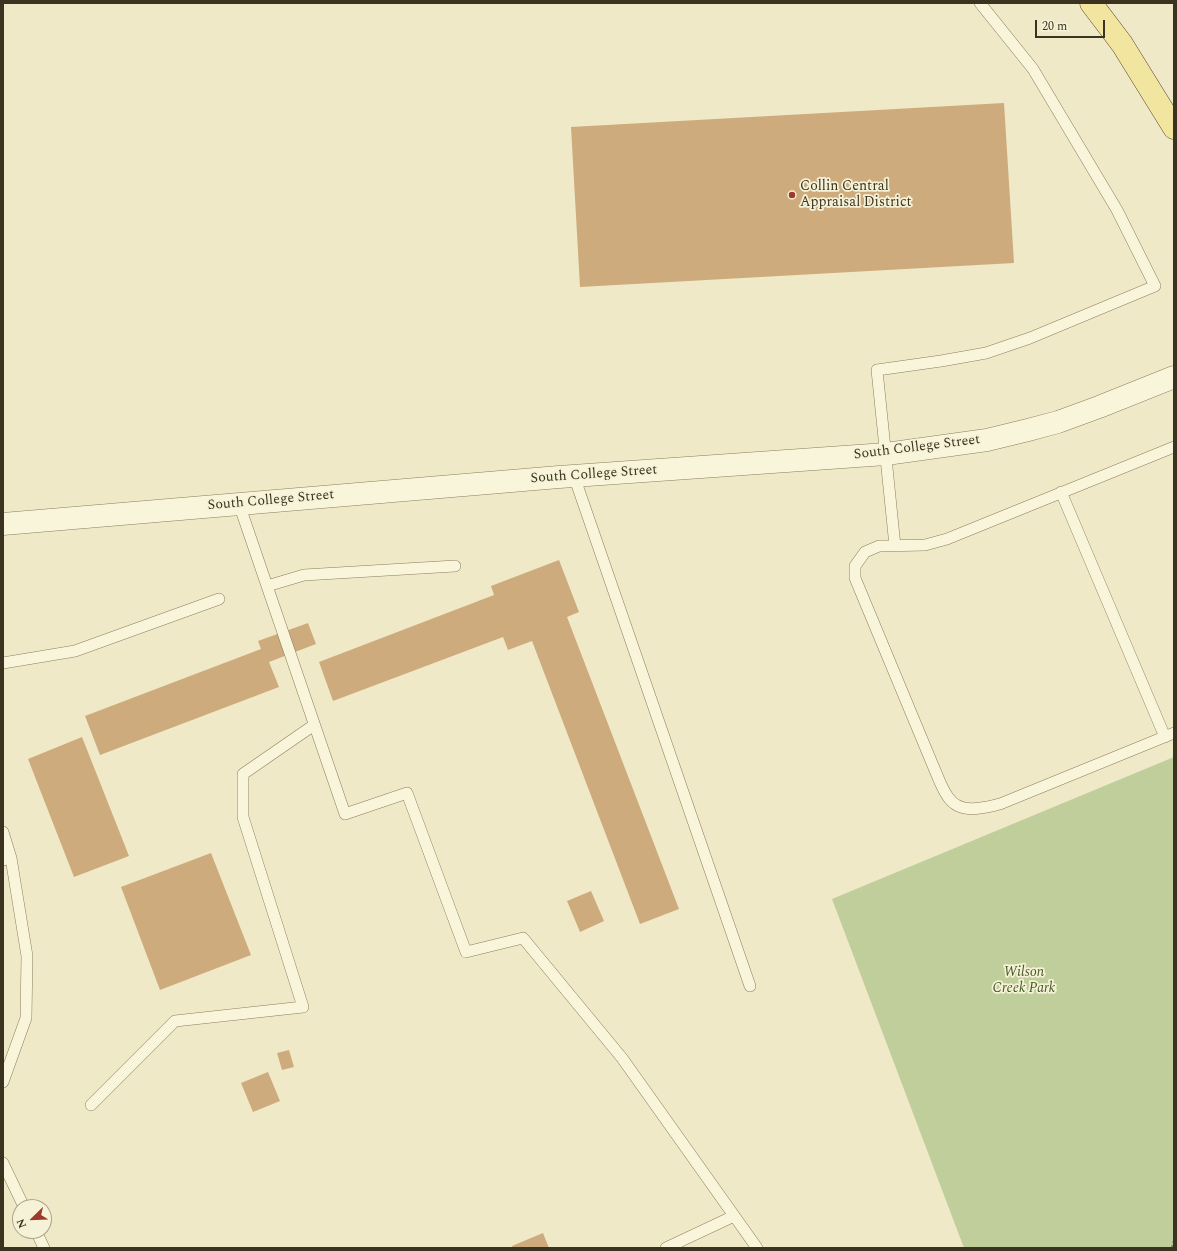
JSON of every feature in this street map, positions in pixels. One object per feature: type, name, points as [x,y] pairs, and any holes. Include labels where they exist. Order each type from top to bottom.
[{"type":"main road","points":[[1091,3],[1122,44],[1174,128]]},
{"type":"street","name":"South College Street","points":[[3,524],[574,476],[886,454],[987,440],[1058,422],[1174,377]]},
{"type":"lane","points":[[896,546],[877,370],[941,361],[986,352],[1030,338],[1155,286],[1117,210],[1033,69],[980,3]]},
{"type":"lane","points":[[1061,492],[1169,735],[1000,804],[986,808],[969,809],[957,806],[948,797],[934,768],[855,578],[855,566],[864,552],[879,546],[926,545],[947,539],[1061,492],[1174,447]]},
{"type":"lane","points":[[574,476],[750,986]]},
{"type":"lane","points":[[239,504],[345,814],[407,792],[466,952],[523,938],[622,1058],[757,1248]]},
{"type":"lane","points":[[267,586],[304,574],[455,566]]},
{"type":"lane","points":[[3,663],[75,650],[219,599]]},
{"type":"lane","points":[[91,1105],[175,1021],[303,1007],[243,817],[243,774],[314,725]]},
{"type":"lane","points":[[3,832],[7,859],[27,956],[26,1018],[3,1082]]},
{"type":"lane","points":[[3,1163],[20,1199]]},
{"type":"lane","points":[[666,1248],[734,1216]]},
{"type":"path","points":[[1172,1248],[1174,1241]]},
{"type":"green space","name":"Wilson Creek Park","points":[[1174,757],[1174,1248],[964,1248],[832,899]]},
{"type":"building","name":"Collin Central Appraisal District","points":[[1004,103],[1014,263],[580,287],[571,127]]},
{"type":"building","points":[[559,560],[579,612],[567,617],[679,909],[640,924],[532,641],[508,650],[503,637],[333,701],[319,662],[494,595],[491,586]]},
{"type":"building","points":[[308,623],[316,644],[269,662],[279,687],[100,755],[85,716],[261,649],[258,641]]},
{"type":"building","points":[[82,737],[129,856],[74,877],[28,759]]},
{"type":"building","points":[[211,853],[251,955],[160,990],[121,887]]},
{"type":"building","points":[[591,891],[604,921],[580,932],[567,901]]},
{"type":"building","points":[[289,1050],[294,1067],[282,1070],[277,1053]]},
{"type":"building","points":[[268,1072],[280,1101],[253,1112],[241,1083]]},
{"type":"building","points":[[543,1233],[549,1248],[513,1248],[512,1246]]},
{"type":"place","name":"Collin Central Appraisal District","points":[[792,195]]}]
